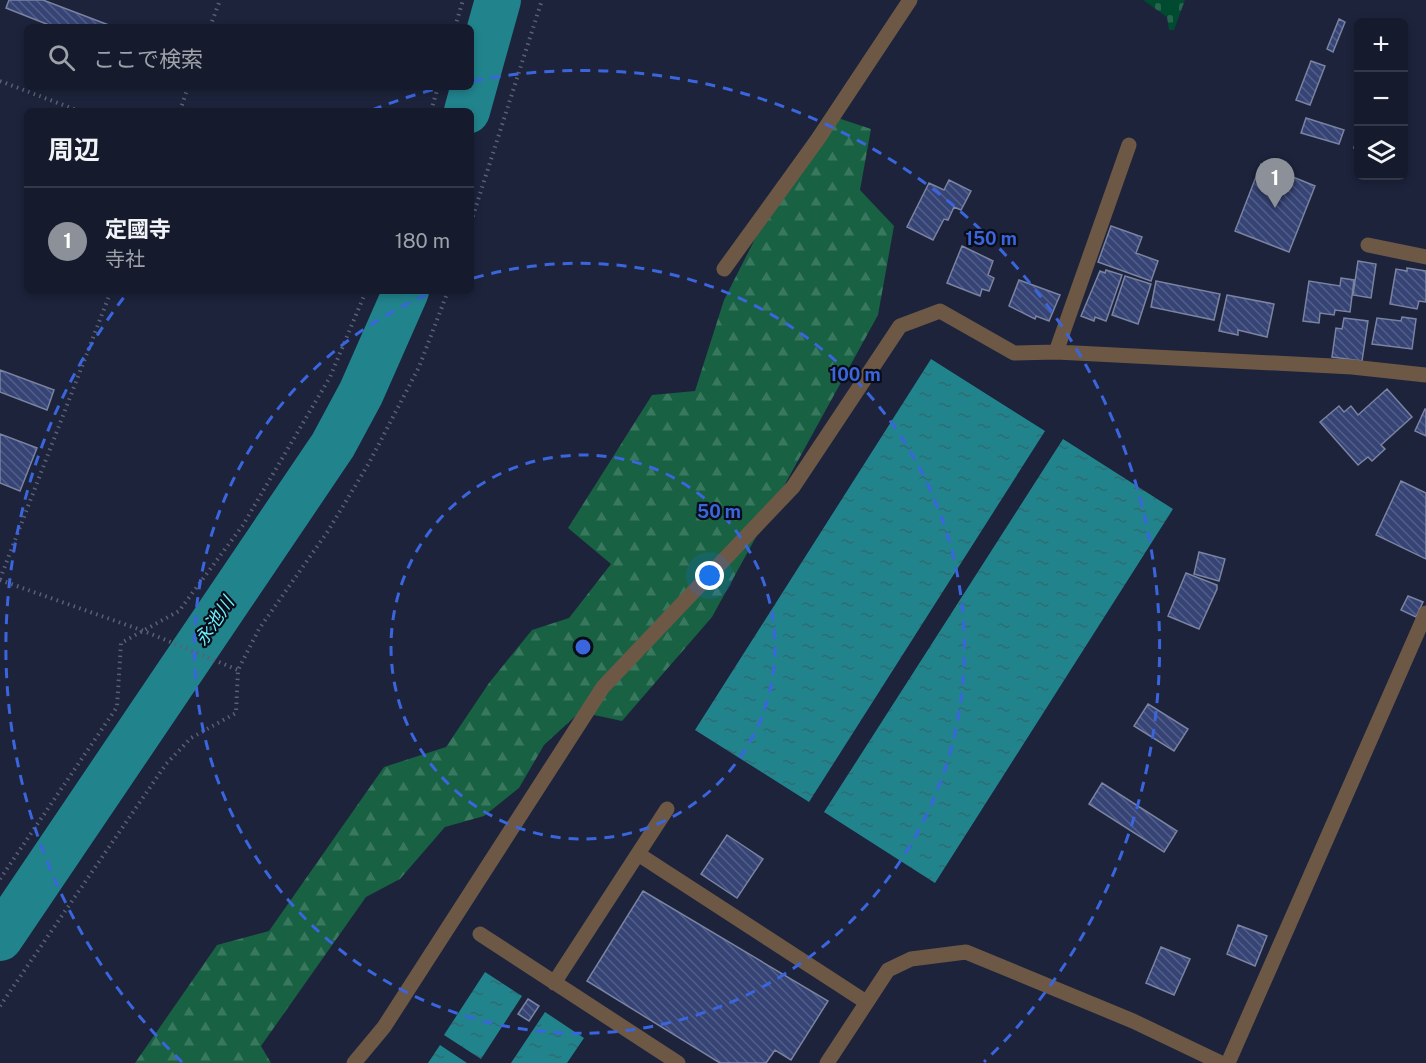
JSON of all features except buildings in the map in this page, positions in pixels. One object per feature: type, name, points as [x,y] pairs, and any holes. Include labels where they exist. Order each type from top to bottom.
[{"type":"street","points":[[724,269],[818,139],[910,0]]},
{"type":"street","points":[[1056,352],[1129,145]]},
{"type":"street","points":[[1368,245],[1426,257]]},
{"type":"street","points":[[354,1063],[384,1027],[603,687],[793,487],[900,326],[940,311],[1014,353],[1056,352],[1352,367],[1426,375]]},
{"type":"street","points":[[1228,1063],[1426,613]]},
{"type":"street","points":[[554,983],[667,809]]},
{"type":"street","points":[[638,854],[866,1002]]},
{"type":"street","points":[[480,934],[678,1063]]},
{"type":"street","points":[[827,1063],[888,970],[911,959],[966,952],[1133,1021],[1221,1063]]},
{"type":"path","points":[[211,24],[220,0]]},
{"type":"path","points":[[456,24],[463,0]]},
{"type":"path","points":[[474,213],[542,0]]},
{"type":"path","points":[[0,81],[71,108]]},
{"type":"path","points":[[181,108],[187,90]]},
{"type":"path","points":[[432,108],[437,90]]},
{"type":"path","points":[[110,294],[0,579],[144,631],[238,670]]},
{"type":"path","points":[[0,879],[117,706],[121,643],[179,611],[243,525],[330,377],[365,294]]},
{"type":"path","points":[[0,1006],[166,764],[191,738],[236,713],[238,670],[259,629],[328,531],[369,463],[419,367],[447,294]]},
{"type":"green space","points":[[1143,0],[1185,0],[1174,30],[1169,30],[1167,17]]},
{"type":"green space","points":[[826,114],[871,129],[860,190],[894,226],[878,315],[712,617],[622,721],[580,712],[544,745],[519,788],[484,816],[445,827],[400,879],[366,897],[261,1046],[271,1063],[135,1063],[217,945],[269,931],[384,767],[446,747],[489,683],[532,630],[569,618],[611,564],[568,528],[652,395],[695,391],[724,300],[796,158]]},
{"type":"water","points":[[931,359],[1045,431],[809,802],[695,730]]},
{"type":"water","points":[[1063,439],[1173,509],[935,883],[824,812]]},
{"type":"water","points":[[485,972],[522,996],[481,1059],[444,1035]]},
{"type":"water","points":[[545,1012],[584,1038],[567,1063],[511,1063]]},
{"type":"water","points":[[440,1045],[467,1063],[428,1063]]},
{"type":"waterway","name":"永池川","points":[[474,86],[498,0]]},
{"type":"waterway","name":"永池川","points":[[468,108],[473,90]]},
{"type":"waterway","name":"永池川","points":[[0,938],[333,445],[361,393],[405,294]]},
{"type":"place","name":"定國寺","points":[[1275,208]]}]
